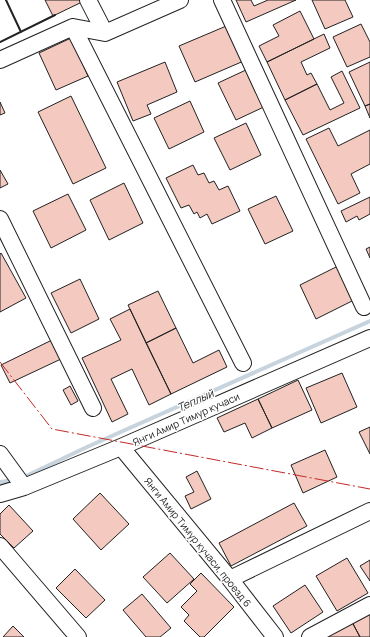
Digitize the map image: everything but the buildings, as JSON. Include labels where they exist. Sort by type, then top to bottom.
[{"type":"street","points":[[88,0],[105,33]]},
{"type":"street","points":[[0,60],[73,27],[105,33],[180,0]]},
{"type":"street","points":[[222,0],[364,307]]},
{"type":"street","points":[[73,27],[242,363]]},
{"type":"street","points":[[0,219],[93,408]]},
{"type":"street","name":"Янги Амир Тимур кучаси","points":[[0,494],[24,487],[121,447],[370,338]]},
{"type":"street","name":"Янги Амир Тимур кучаси, проезд 6","points":[[121,447],[230,579],[275,637]]},
{"type":"street","points":[[0,454],[24,487]]},
{"type":"street","points":[[230,579],[370,511]]},
{"type":"street","points":[[0,546],[78,637]]},
{"type":"street","points":[[310,637],[370,605]]},
{"type":"waterway","name":"Теплый","points":[[22,478],[87,447],[370,321]]},
{"type":"waterway","name":"Теплый","points":[[0,482],[13,480]]},
{"type":"wall","points":[[6,0],[21,32]]},
{"type":"wall","points":[[0,42],[55,15]]},
{"type":"power","points":[[0,362],[52,429],[370,489]]}]
